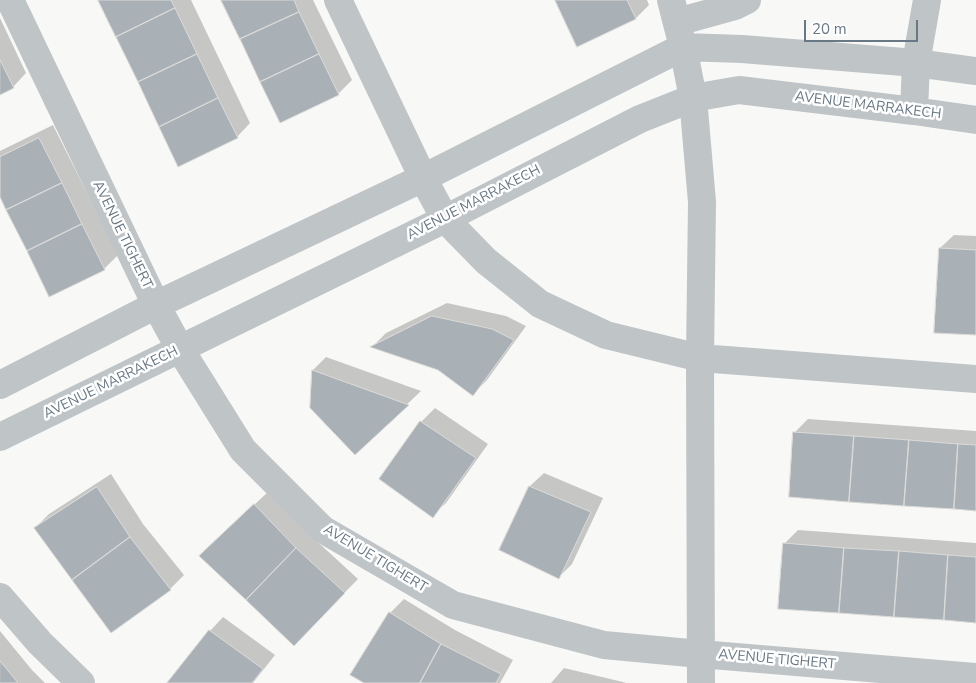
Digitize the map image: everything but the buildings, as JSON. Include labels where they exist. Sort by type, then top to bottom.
[{"type":"street","name":"AVENUE TIGHERT","points":[[10,0],[156,305],[180,349],[243,450],[322,529],[452,605],[604,645],[976,677]]},
{"type":"street","points":[[338,0],[423,178],[445,219],[486,261],[540,304],[606,334],[700,358],[976,379]]},
{"type":"street","points":[[0,385],[156,305],[423,178],[677,23],[735,6],[747,0]]},
{"type":"street","points":[[914,111],[916,63],[927,0]]},
{"type":"street","points":[[677,23],[742,49],[916,63],[976,71]]},
{"type":"street","points":[[677,23],[693,98],[702,202],[700,358],[701,683]]},
{"type":"street","name":"AVENUE MARRAKECH","points":[[0,437],[445,219],[640,119],[693,98],[739,90],[976,120]]},
{"type":"street","points":[[0,597],[40,643],[81,683]]}]
